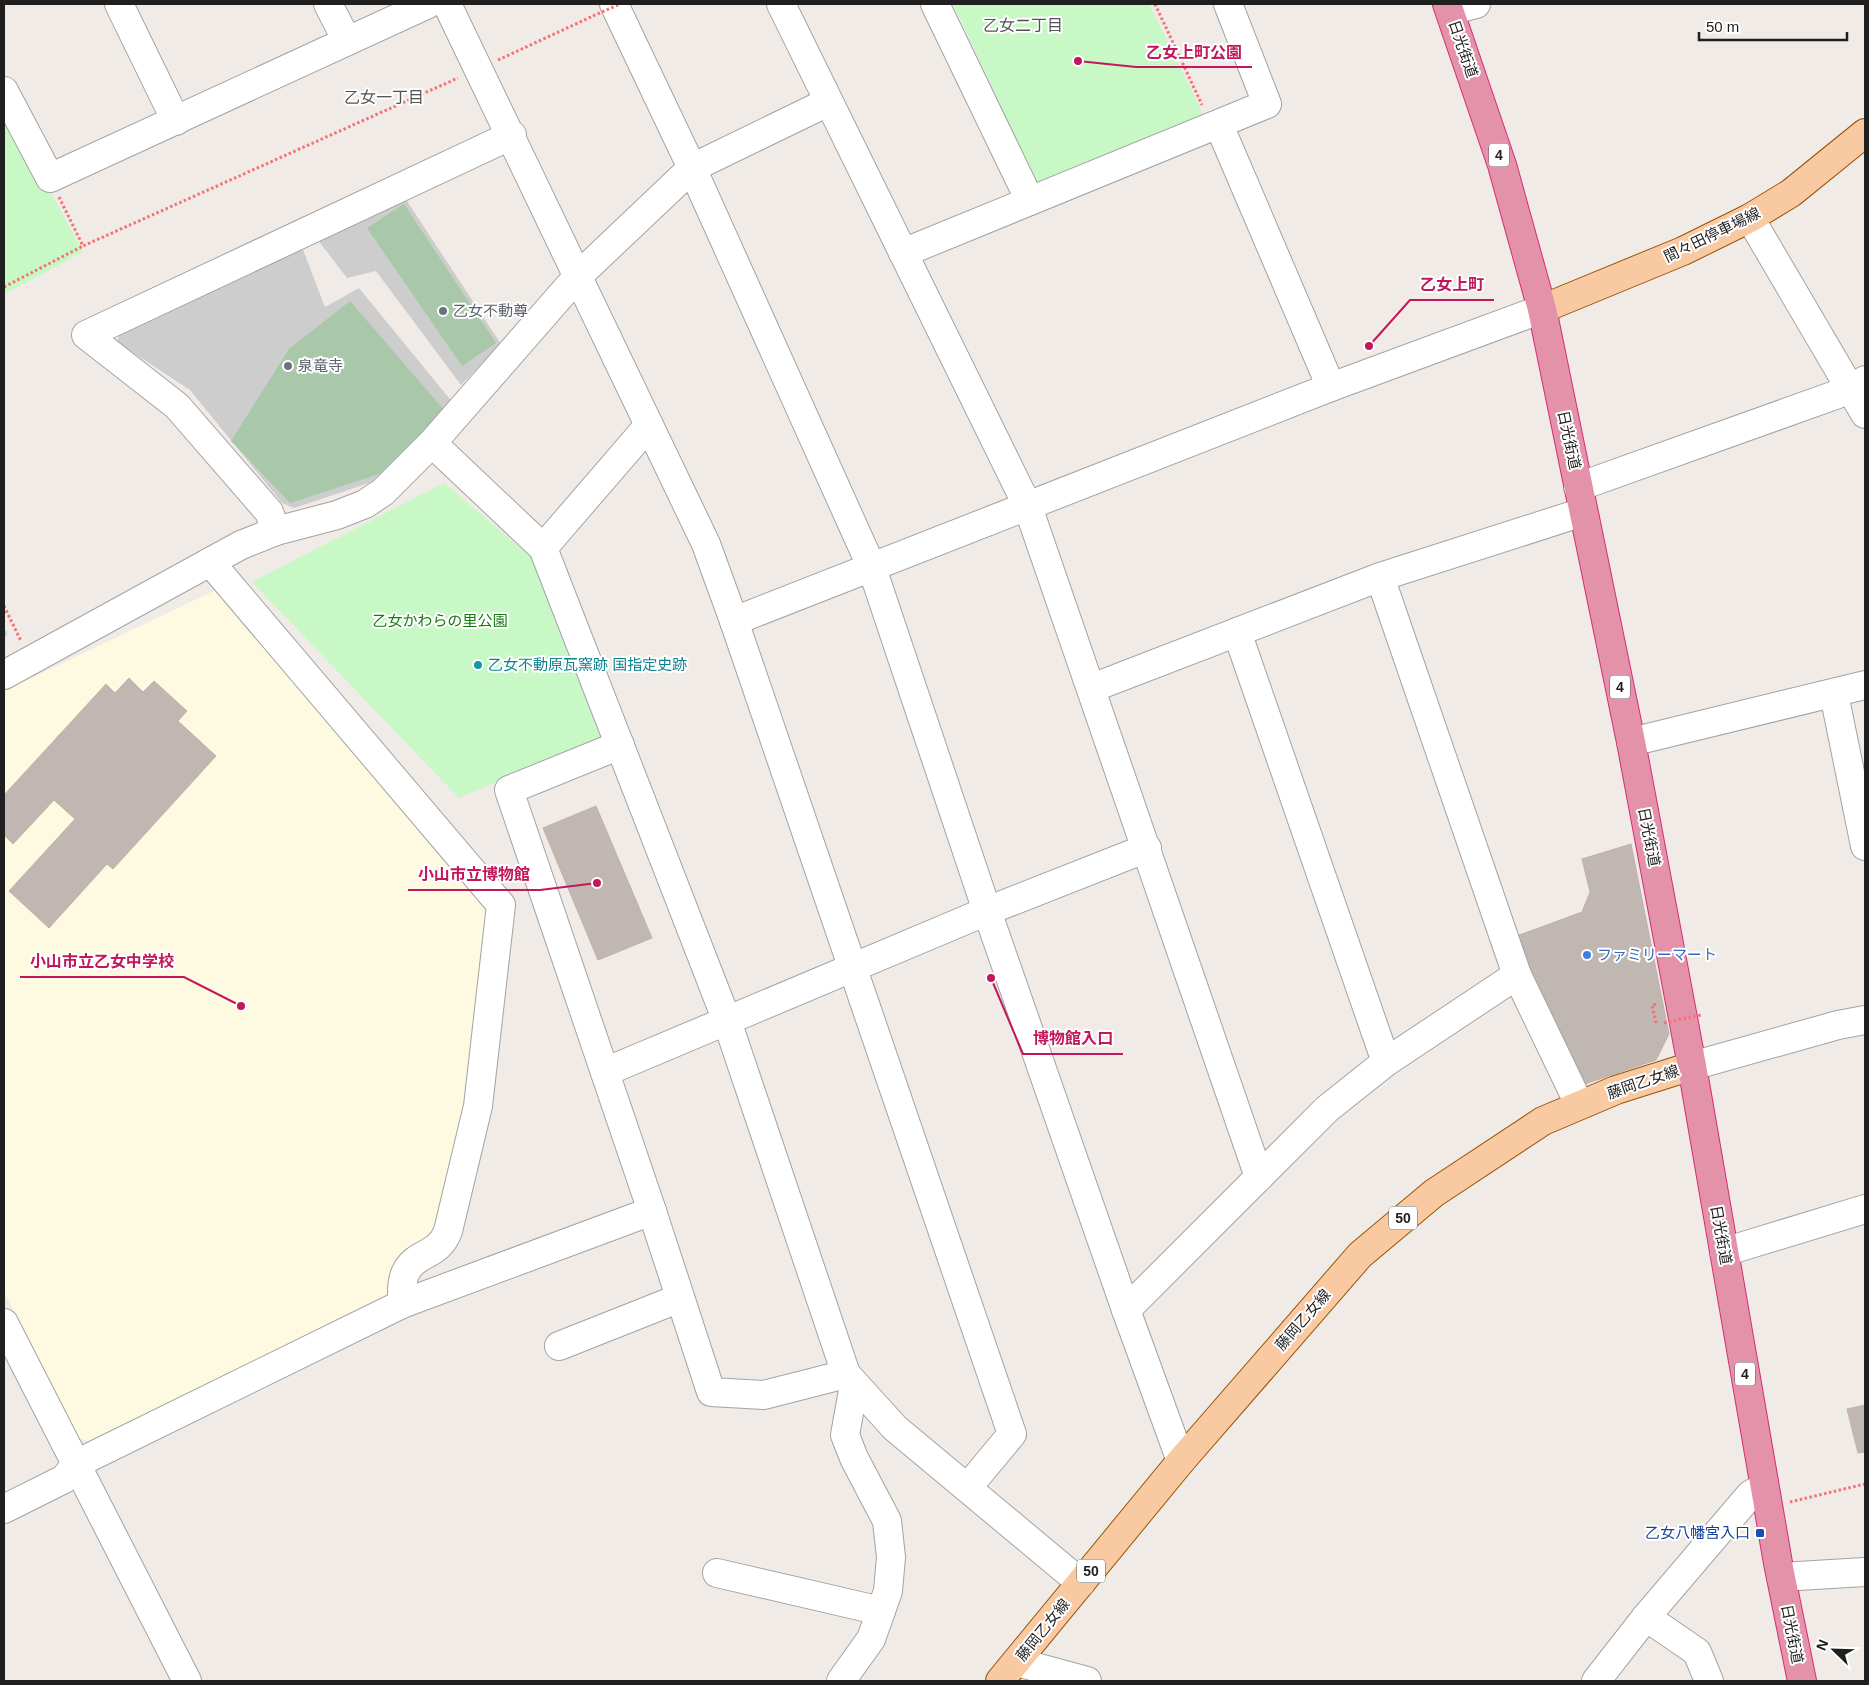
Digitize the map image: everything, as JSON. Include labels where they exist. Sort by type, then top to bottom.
[{"type":"highway","name":"日光街道","points":[[1448,7],[1502,165],[1542,309],[1631,742],[1692,1066],[1766,1496],[1802,1681]]},
{"type":"main road","name":"間々田停車場線","points":[[1542,309],[1683,251],[1750,218],[1791,193],[1865,133]]},
{"type":"main road","name":"藤岡乙女線","points":[[1009,1672],[1181,1461],[1330,1289],[1367,1250],[1434,1193],[1543,1121],[1579,1104],[1692,1066]]},
{"type":"street","points":[[119,4],[176,121]]},
{"type":"street","points":[[328,4],[347,42]]},
{"type":"street","points":[[4,92],[50,178],[428,4]]},
{"type":"street","points":[[447,4],[512,135],[577,277],[706,544],[734,621],[851,968],[1012,1434],[968,1487]]},
{"type":"street","points":[[781,4],[1028,507],[1092,688],[1259,1177]]},
{"type":"street","points":[[935,4],[1030,202]]},
{"type":"street","points":[[903,253],[1268,104],[1228,4]]},
{"type":"street","points":[[1448,7],[1476,4]]},
{"type":"street","points":[[603,10],[692,168],[872,568],[987,911],[1126,1310],[1181,1461]]},
{"type":"street","points":[[4,674],[31,662],[210,562],[276,531],[336,515],[365,504],[398,478],[432,443],[577,277],[692,168],[828,102]]},
{"type":"street","points":[[1216,126],[1331,387]]},
{"type":"street","points":[[276,531],[269,512],[176,406],[86,335],[512,135]]},
{"type":"street","points":[[1750,218],[1859,385],[1865,414]]},
{"type":"street","points":[[734,621],[1331,387],[1542,309]]},
{"type":"street","points":[[1092,688],[1581,499],[1859,385]]},
{"type":"street","points":[[543,548],[649,425]]},
{"type":"street","points":[[432,443],[543,548],[727,1021],[850,1379],[894,1428],[1081,1582]]},
{"type":"street","points":[[210,562],[501,905],[478,1106],[448,1231],[444,1242],[414,1262],[407,1270],[402,1304]]},
{"type":"street","points":[[1380,577],[1517,975],[1579,1104]]},
{"type":"street","points":[[1238,632],[1386,1062]]},
{"type":"street","points":[[1631,742],[1865,685]]},
{"type":"street","points":[[1834,694],[1865,846]]},
{"type":"street","points":[[620,745],[509,790],[652,1211],[711,1392],[764,1395],[850,1379]]},
{"type":"street","points":[[604,1072],[987,911],[1147,848]]},
{"type":"street","points":[[1126,1310],[1327,1109],[1386,1062],[1517,975]]},
{"type":"street","points":[[1692,1066],[1838,1025],[1865,1020]]},
{"type":"street","points":[[1724,1252],[1865,1210]]},
{"type":"street","points":[[4,1509],[64,1479],[76,1464],[402,1304],[652,1211]]},
{"type":"street","points":[[559,1346],[680,1298]]},
{"type":"street","points":[[4,1323],[186,1681]]},
{"type":"street","points":[[841,1681],[871,1639],[888,1591],[891,1557],[887,1521],[854,1458],[845,1435],[850,1379]]},
{"type":"street","points":[[1596,1681],[1646,1617],[1750,1495],[1766,1496]]},
{"type":"street","points":[[1781,1577],[1865,1572]]},
{"type":"street","points":[[717,1573],[881,1611]]},
{"type":"street","points":[[1646,1617],[1697,1652],[1709,1681]]},
{"type":"street","points":[[1009,1672],[1087,1681]]},
{"type":"path","points":[[4,287],[83,246],[479,69],[603,10],[620,4]]},
{"type":"path","points":[[1155,4],[1216,126]]},
{"type":"path","points":[[50,178],[83,246]]},
{"type":"path","points":[[4,606],[31,662]]},
{"type":"path","points":[[1664,1023],[1701,1015]]},
{"type":"path","points":[[1766,1496],[1865,1484]]},
{"type":"shaded area","name":"乙女不動尊","points":[[405,198],[501,344],[461,385],[376,271],[347,278],[318,240]]},
{"type":"shaded area","name":"泉竜寺","points":[[300,242],[325,307],[359,288],[453,403],[406,456],[369,483],[294,508],[282,503],[190,390],[117,342],[124,321]]},
{"type":"shaded area","points":[[220,588],[492,908],[466,1105],[439,1234],[395,1260],[388,1295],[98,1443],[79,1439],[4,1292],[4,691]]},
{"type":"green space","points":[[953,4],[1149,4],[1205,118],[1037,183]]},
{"type":"green space","points":[[4,105],[83,252],[4,294]]},
{"type":"green space","points":[[404,204],[496,343],[462,366],[367,228]]},
{"type":"green space","points":[[350,301],[444,410],[379,474],[290,503],[231,441],[289,349]]},
{"type":"green space","name":"乙女かわらの里公園","points":[[444,483],[531,557],[601,737],[459,798],[252,582]]},
{"type":"building","points":[[129,678],[143,692],[154,681],[187,711],[178,721],[216,756],[113,869],[107,864],[49,928],[9,891],[75,819],[54,800],[13,844],[4,835],[4,795],[106,684],[115,693]]},
{"type":"building","points":[[596,806],[652,938],[598,960],[543,828]]},
{"type":"building","name":"ファミリーマート","points":[[1631,844],[1669,1034],[1656,1060],[1585,1084],[1573,1074],[1514,937],[1582,912],[1590,892],[1582,859]]},
{"type":"building","points":[[1865,1405],[1865,1452],[1858,1453],[1847,1409]]},
{"type":"place","name":"乙女上町公園","points":[[1078,61]]},
{"type":"place","name":"乙女不動尊","points":[[443,311]]},
{"type":"place","name":"乙女上町","points":[[1369,346]]},
{"type":"place","name":"泉竜寺","points":[[288,366]]},
{"type":"place","name":"乙女不動原瓦窯跡 国指定史跡","points":[[478,665]]},
{"type":"place","name":"小山市立博物館","points":[[597,883]]},
{"type":"place","name":"ファミリーマート","points":[[1587,955]]},
{"type":"place","name":"博物館入口","points":[[991,978]]},
{"type":"place","name":"小山市立乙女中学校","points":[[241,1006]]},
{"type":"place","name":"乙女八幡宮入口","points":[[1760,1533]]},
{"type":"district","name":"乙女二丁目","points":[[1023,25]]},
{"type":"district","name":"乙女一丁目","points":[[384,97]]}]
